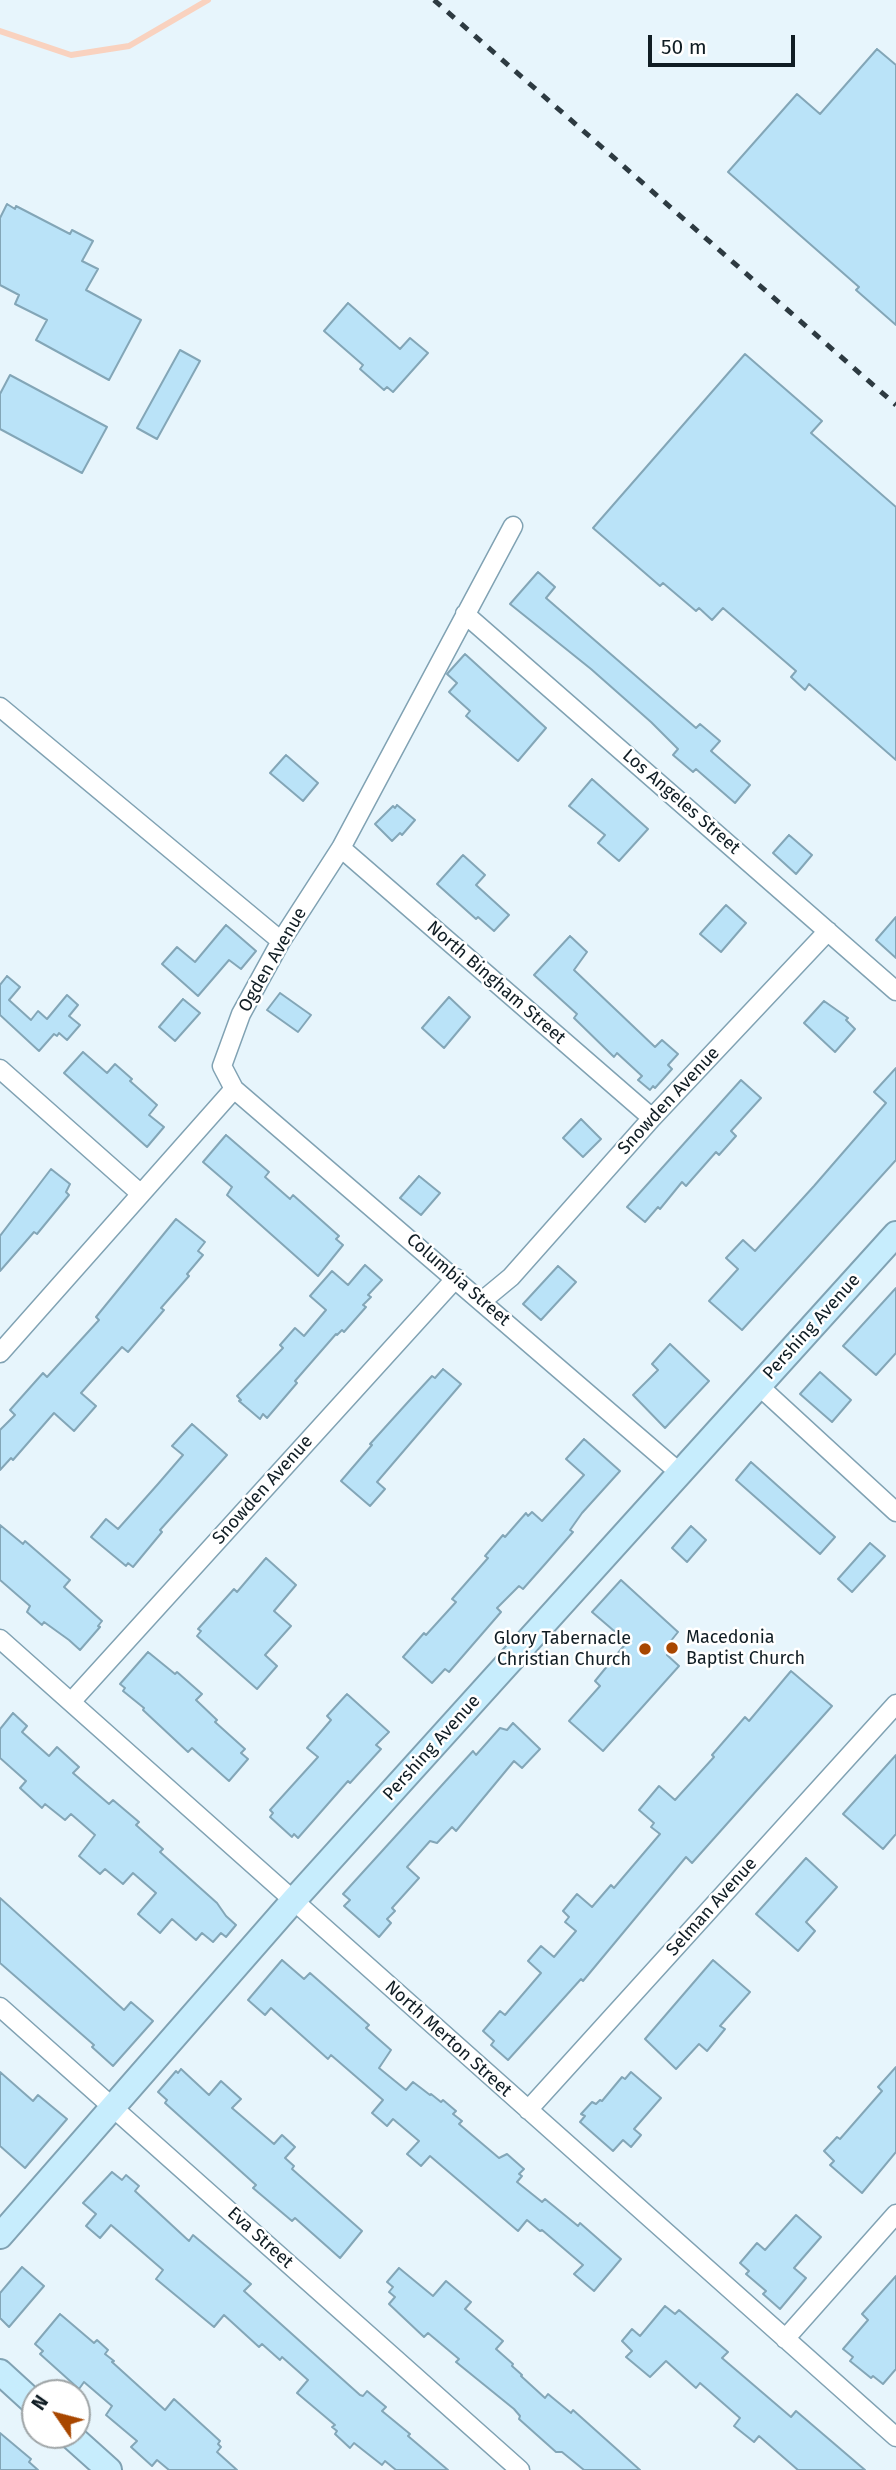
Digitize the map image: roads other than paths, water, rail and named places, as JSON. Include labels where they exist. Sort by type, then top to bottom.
[{"type":"street","name":"Ogden Avenue","points":[[234,1089],[222,1066],[241,1014],[281,941],[341,848],[513,526]]},
{"type":"street","name":"Los Angeles Street","points":[[465,614],[896,991]]},
{"type":"street","points":[[0,707],[281,941]]},
{"type":"street","name":"North Bingham Street","points":[[341,848],[652,1118]]},
{"type":"street","name":"Snowden Avenue","points":[[482,1301],[511,1277],[652,1118],[828,931]]},
{"type":"street","points":[[0,1069],[141,1194]]},
{"type":"street","points":[[0,1353],[234,1089]]},
{"type":"street","name":"Columbia Street","points":[[234,1089],[680,1473]]},
{"type":"street","name":"Pershing Avenue","points":[[0,2236],[293,1901],[896,1234]]},
{"type":"street","name":"Snowden Avenue","points":[[71,1702],[456,1278]]},
{"type":"street","points":[[759,1386],[896,1512]]},
{"type":"street","name":"North Merton Street","points":[[0,1639],[896,2437]]},
{"type":"street","name":"Selman Avenue","points":[[528,2110],[896,1704]]},
{"type":"street","name":"Eva Street","points":[[0,2007],[520,2470]]},
{"type":"street","points":[[785,2339],[896,2214]]},
{"type":"street","points":[[0,2372],[21,2391]]},
{"type":"street","points":[[86,2449],[109,2470]]},
{"type":"waterway","points":[[0,31],[71,55],[129,46],[208,0]]},
{"type":"railway","points":[[434,0],[896,405]]},
{"type":"place","name":"Macedonia Baptist Church","points":[[672,1648]]},
{"type":"place","name":"Glory Tabernacle Christian Church","points":[[645,1649]]}]
